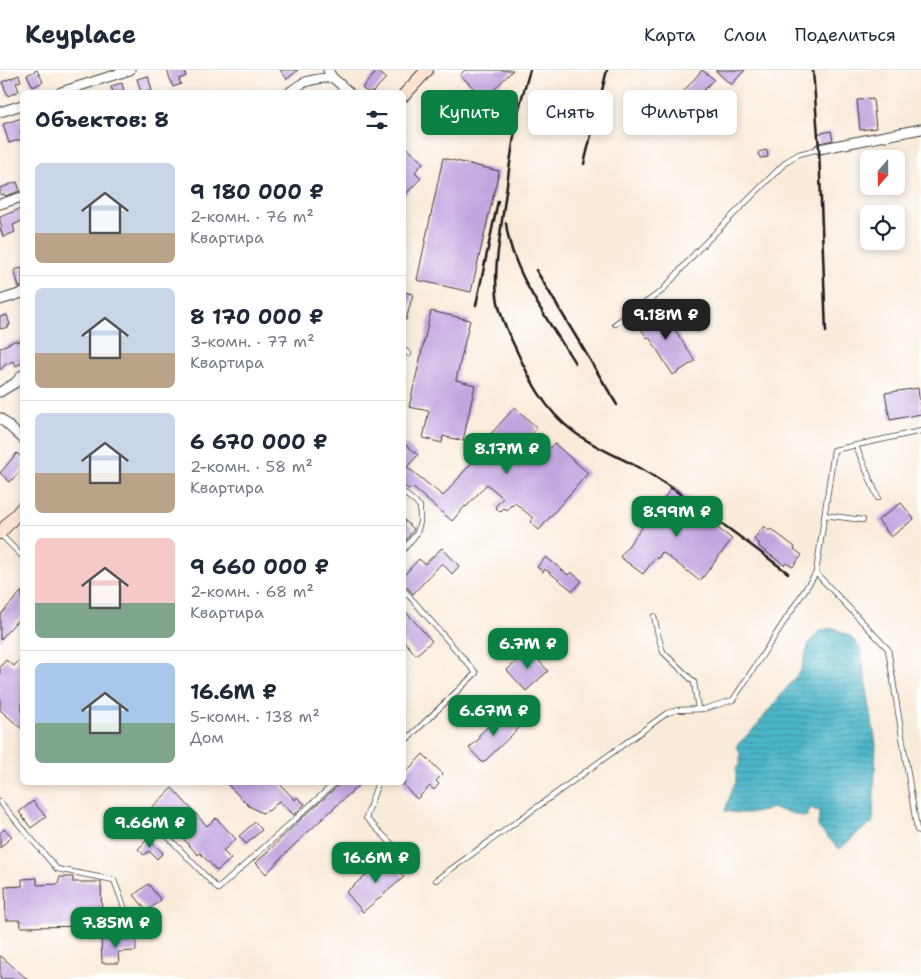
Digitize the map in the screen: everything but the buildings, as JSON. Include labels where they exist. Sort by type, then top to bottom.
[{"type":"street","points":[[67,90],[130,70]]},
{"type":"street","points":[[406,93],[427,70]]},
{"type":"street","points":[[292,90],[301,83],[330,73],[347,90]]},
{"type":"street","points":[[0,112],[20,106]]},
{"type":"street","points":[[819,149],[921,129]]},
{"type":"street","points":[[0,204],[20,198]]},
{"type":"street","points":[[0,300],[20,294]]},
{"type":"street","points":[[0,392],[15,383],[20,377]]},
{"type":"street","points":[[0,418],[20,436]]},
{"type":"street","points":[[0,533],[20,510]]},
{"type":"lane","points":[[614,324],[662,291],[697,251],[787,161],[799,154],[819,149]]},
{"type":"lane","points":[[436,880],[667,713],[677,710],[704,709],[733,700],[816,573],[834,450],[921,431]]},
{"type":"lane","points":[[856,446],[878,498]]},
{"type":"lane","points":[[406,495],[420,506],[420,522],[418,534],[406,547]]},
{"type":"lane","points":[[824,516],[863,520]]},
{"type":"lane","points":[[0,533],[20,554]]},
{"type":"lane","points":[[816,573],[888,649],[917,830],[921,830]]},
{"type":"lane","points":[[406,592],[476,673],[406,740]]},
{"type":"lane","points":[[654,616],[663,652],[694,682],[698,709]]},
{"type":"lane","points":[[168,837],[218,889],[333,785]]},
{"type":"lane","points":[[377,785],[366,818],[410,862]]},
{"type":"lane","points":[[0,802],[57,869],[114,880],[126,912]]},
{"type":"water","points":[[834,628],[850,636],[860,648],[876,744],[873,822],[840,849],[818,827],[819,812],[811,808],[806,817],[771,808],[749,813],[725,811],[736,783],[736,768],[740,764],[740,753],[736,746],[758,724],[801,670],[809,643],[820,630]]},
{"type":"railway","points":[[518,113],[530,70]]},
{"type":"railway","points":[[584,164],[607,70]]},
{"type":"railway","points":[[813,70],[819,149],[826,332]]},
{"type":"railway","points":[[514,135],[498,248],[496,286],[499,309],[506,327],[538,393],[554,414],[574,432],[673,489],[788,573]]},
{"type":"railway","points":[[476,305],[498,201]]},
{"type":"railway","points":[[506,223],[509,241],[523,278],[575,363]]},
{"type":"railway","points":[[536,270],[617,405]]}]
